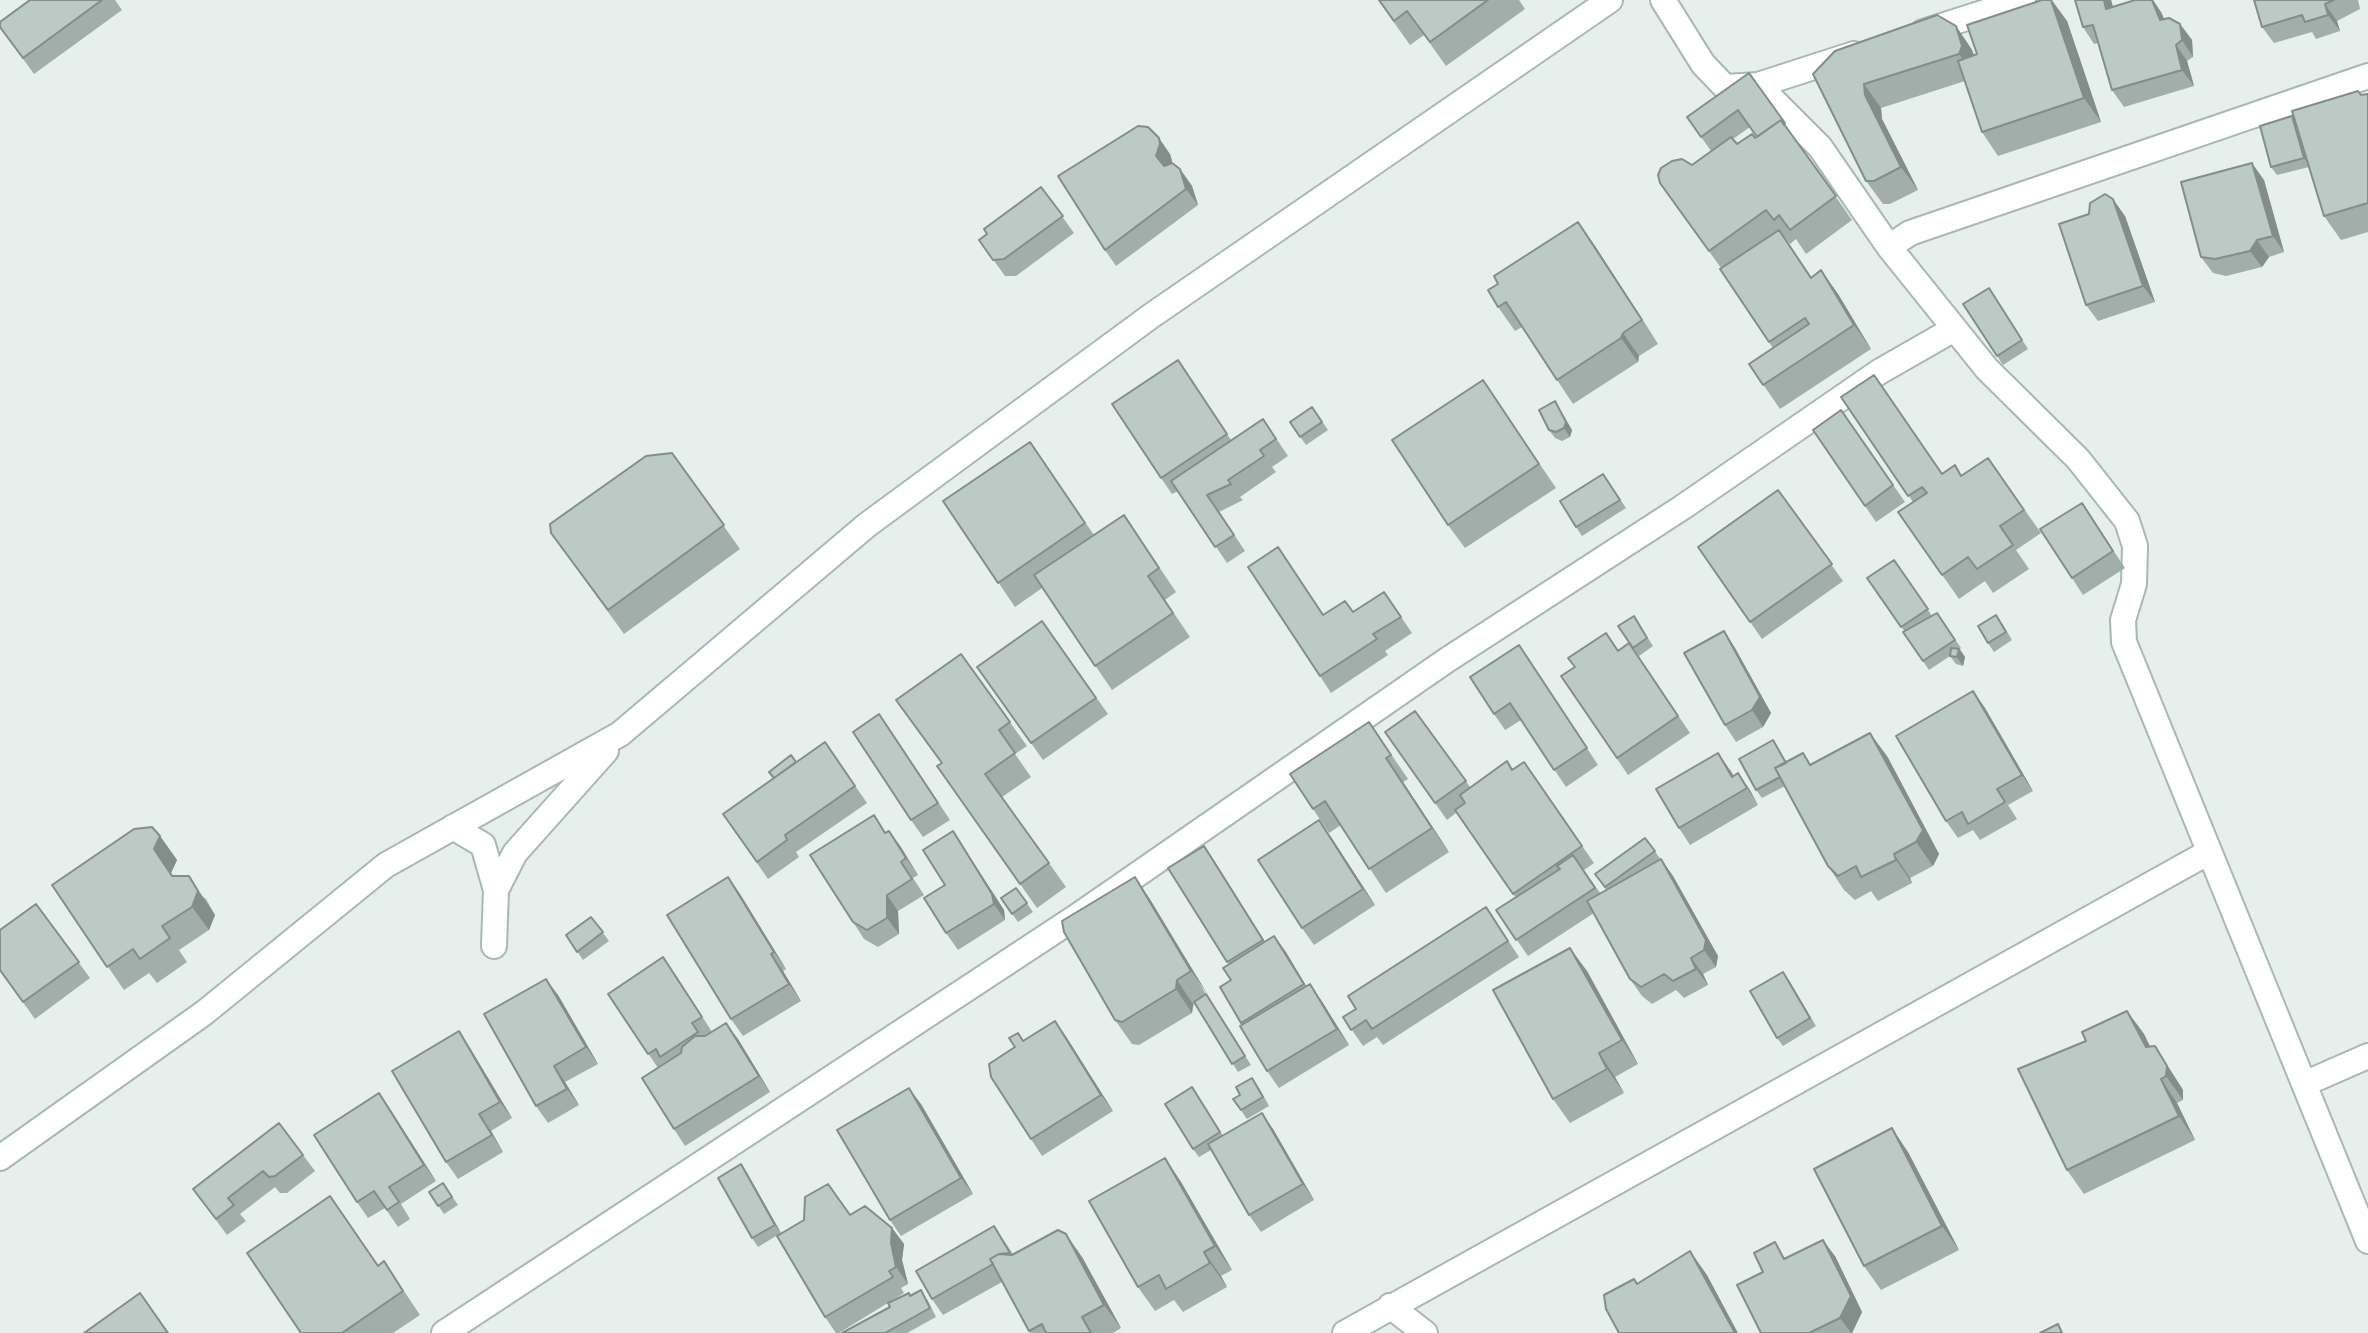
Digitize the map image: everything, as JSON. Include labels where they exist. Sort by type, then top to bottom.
[{"type":"street","points":[[496,890],[515,853],[620,734],[880,516],[1189,290],[1610,0]]},
{"type":"street","points":[[1663,0],[1703,64],[1725,87],[1758,85],[1876,47]]},
{"type":"street","points":[[1906,38],[2023,0]]},
{"type":"street","points":[[1889,247],[1910,233],[2368,76]]},
{"type":"street","points":[[1758,85],[1820,147],[1889,247],[1987,369],[2078,459],[2127,521],[2135,546],[2134,584],[2123,620],[2124,642],[2368,1241]]},
{"type":"street","points":[[444,1333],[1076,917],[1447,660],[1683,507],[1879,372],[1954,329]]},
{"type":"street","points":[[0,1158],[204,1013],[386,865],[620,734]]},
{"type":"street","points":[[453,827],[483,845],[496,890],[494,946]]},
{"type":"street","points":[[1345,1333],[2209,852]]},
{"type":"street","points":[[2304,1084],[2368,1056]]},
{"type":"street","points":[[1390,1306],[1425,1333]]},
{"type":"building","points":[[30,0],[102,0],[23,58],[0,27],[0,22]]},
{"type":"building","points":[[1379,0],[1488,0],[1430,42],[1407,11],[1394,21]]},
{"type":"building","points":[[2042,0],[2051,0],[2084,98],[1982,132],[1958,61],[1977,54],[1967,25]]},
{"type":"building","points":[[2075,0],[2104,0],[2106,9],[2135,0],[2152,0],[2160,20],[2169,18],[2180,24],[2182,40],[2176,45],[2182,70],[2112,90],[2093,25],[2083,27]]},
{"type":"building","points":[[2254,0],[2334,0],[2325,4],[2328,15],[2305,22],[2302,15],[2262,27]]},
{"type":"building","points":[[1937,15],[1956,26],[1962,46],[1959,54],[1864,84],[1865,95],[1901,167],[1874,181],[1866,181],[1813,74],[1835,51]]},
{"type":"building","points":[[1749,73],[1785,123],[1784,125],[1781,120],[1757,137],[1738,110],[1701,137],[1687,117]]},
{"type":"building","points":[[2358,91],[2361,95],[2368,94],[2368,203],[2324,216],[2292,111]]},
{"type":"building","points":[[2292,116],[2304,158],[2271,167],[2260,126]]},
{"type":"building","points":[[1781,120],[1836,196],[1790,230],[1779,215],[1774,220],[1766,210],[1709,251],[1660,183],[1658,175],[1661,168],[1682,159],[1692,165],[1731,137],[1737,144],[1752,134],[1755,138]]},
{"type":"building","points":[[1138,126],[1148,127],[1159,138],[1156,156],[1164,166],[1172,163],[1180,169],[1186,189],[1105,250],[1058,176]]},
{"type":"building","points":[[2252,163],[2273,236],[2257,240],[2250,251],[2215,259],[2201,257],[2181,182]]},
{"type":"building","points":[[1041,187],[1063,216],[1004,259],[993,260],[979,240],[987,234],[984,229]]},
{"type":"building","points":[[2105,194],[2113,199],[2143,286],[2086,305],[2059,224],[2089,214],[2090,203]]},
{"type":"building","points":[[1578,222],[1642,320],[1623,333],[1621,338],[1557,380],[1506,302],[1498,307],[1488,290],[1498,284],[1494,276]]},
{"type":"building","points":[[1779,230],[1811,278],[1821,270],[1854,325],[1763,385],[1749,364],[1809,324],[1805,318],[1769,342],[1720,269]]},
{"type":"building","points":[[1989,288],[2022,340],[1997,356],[1963,304]]},
{"type":"building","points":[[1178,360],[1227,434],[1161,478],[1112,404]]},
{"type":"building","points":[[1874,375],[1942,474],[1955,465],[1961,476],[1988,458],[2024,510],[2000,526],[2013,545],[1977,569],[1968,557],[1942,575],[1898,512],[1927,493],[1922,487],[1908,496],[1841,397]]},
{"type":"building","points":[[1483,380],[1539,464],[1448,525],[1392,440]]},
{"type":"building","points":[[1555,401],[1566,422],[1564,428],[1556,432],[1549,430],[1539,410]]},
{"type":"building","points":[[1312,407],[1322,422],[1300,437],[1290,422]]},
{"type":"building","points":[[1841,410],[1893,485],[1865,506],[1813,430]]},
{"type":"building","points":[[1263,419],[1276,439],[1260,450],[1264,456],[1228,480],[1231,484],[1207,495],[1234,535],[1215,547],[1171,481]]},
{"type":"building","points":[[1030,442],[1085,523],[998,583],[943,501]]},
{"type":"building","points":[[672,453],[724,525],[608,610],[551,533],[550,524],[646,456]]},
{"type":"building","points":[[1603,474],[1620,500],[1576,527],[1560,501]]},
{"type":"building","points":[[1778,490],[1832,564],[1750,622],[1698,547]]},
{"type":"building","points":[[2082,503],[2113,551],[2072,578],[2040,529]]},
{"type":"building","points":[[1124,515],[1159,568],[1148,576],[1173,613],[1095,666],[1034,575]]},
{"type":"building","points":[[1278,547],[1323,615],[1345,601],[1353,612],[1384,592],[1401,617],[1373,634],[1377,639],[1320,676],[1248,567]]},
{"type":"building","points":[[1894,560],[1928,609],[1901,627],[1867,578]]},
{"type":"building","points":[[1937,613],[1955,640],[1923,661],[1903,632]]},
{"type":"building","points":[[1996,615],[2006,632],[1988,643],[1978,626]]},
{"type":"building","points":[[1634,616],[1647,638],[1633,648],[1618,626]]},
{"type":"building","points":[[1042,621],[1096,698],[1031,743],[977,667]]},
{"type":"building","points":[[1724,631],[1760,697],[1752,710],[1725,725],[1684,653]]},
{"type":"building","points":[[1606,633],[1618,651],[1629,643],[1678,716],[1617,758],[1561,676],[1575,667],[1568,658]]},
{"type":"building","points":[[1519,645],[1587,748],[1554,770],[1510,703],[1494,714],[1470,677]]},
{"type":"building","points":[[1951,648],[1959,649],[1957,657],[1950,656]]},
{"type":"building","points":[[961,654],[1010,722],[999,730],[1015,753],[985,774],[1049,863],[1020,884],[937,766],[942,763],[896,700]]},
{"type":"building","points":[[1973,691],[2022,775],[1997,789],[2005,802],[1968,824],[1962,812],[1946,821],[1896,736]]},
{"type":"building","points":[[1415,711],[1466,781],[1435,803],[1385,732]]},
{"type":"building","points":[[879,714],[938,803],[911,820],[853,732]]},
{"type":"building","points":[[1369,722],[1391,755],[1386,758],[1432,828],[1369,869],[1325,801],[1313,809],[1290,774]]},
{"type":"building","points":[[1870,733],[1923,830],[1916,842],[1894,854],[1896,860],[1861,877],[1856,866],[1838,876],[1828,866],[1775,768],[1803,753],[1810,765]]},
{"type":"building","points":[[1773,740],[1786,763],[1775,768],[1780,777],[1756,790],[1739,759]]},
{"type":"building","points":[[825,742],[855,786],[785,835],[787,840],[757,862],[723,814]]},
{"type":"building","points":[[1718,753],[1732,777],[1738,773],[1747,788],[1679,828],[1656,789]]},
{"type":"building","points":[[791,755],[796,762],[774,778],[769,772]]},
{"type":"building","points":[[1507,761],[1512,770],[1524,762],[1582,846],[1513,894],[1455,810],[1465,803],[1460,795]]},
{"type":"building","points":[[874,815],[885,833],[889,831],[906,858],[901,862],[912,879],[887,895],[887,918],[867,930],[853,922],[810,855]]},
{"type":"building","points":[[1319,820],[1363,889],[1302,928],[1258,860]]},
{"type":"building","points":[[152,827],[160,836],[154,849],[172,876],[189,876],[198,891],[192,907],[162,926],[170,938],[140,959],[133,949],[107,967],[52,885],[134,829]]},
{"type":"building","points":[[953,831],[992,894],[994,904],[946,933],[924,898],[945,885],[923,850]]},
{"type":"building","points":[[1645,838],[1655,851],[1605,887],[1595,874]]},
{"type":"building","points":[[1204,846],[1263,940],[1227,962],[1168,868]]},
{"type":"building","points":[[1573,855],[1595,888],[1516,940],[1496,910],[1560,869],[1557,866]]},
{"type":"building","points":[[1661,859],[1706,940],[1704,950],[1691,958],[1696,969],[1673,981],[1664,974],[1641,987],[1630,979],[1587,901]]},
{"type":"building","points":[[728,877],[774,952],[771,954],[789,984],[731,1019],[667,915]]},
{"type":"building","points":[[1135,877],[1191,971],[1177,980],[1176,989],[1122,1022],[1115,1020],[1064,932],[1062,921]]},
{"type":"building","points":[[1016,888],[1027,903],[1012,914],[1001,898]]},
{"type":"building","points":[[36,904],[79,962],[23,1002],[0,970],[0,930]]},
{"type":"building","points":[[1486,907],[1508,941],[1372,1029],[1366,1020],[1351,1030],[1343,1017],[1356,1009],[1348,996]]},
{"type":"building","points":[[591,917],[603,932],[577,952],[566,935]]},
{"type":"building","points":[[1274,936],[1304,984],[1241,1023],[1220,987],[1231,980],[1223,968]]},
{"type":"building","points":[[1570,948],[1622,1040],[1599,1053],[1607,1069],[1553,1099],[1493,990]]},
{"type":"building","points":[[663,957],[702,1017],[692,1023],[698,1032],[660,1057],[656,1049],[648,1054],[608,994]]},
{"type":"building","points":[[1783,972],[1810,1018],[1777,1038],[1750,991]]},
{"type":"building","points":[[546,979],[586,1047],[554,1066],[567,1089],[536,1106],[484,1014]]},
{"type":"building","points":[[1310,984],[1337,1029],[1267,1071],[1240,1026]]},
{"type":"building","points":[[1206,994],[1245,1056],[1232,1064],[1194,1002]]},
{"type":"building","points":[[2127,1011],[2146,1047],[2155,1046],[2167,1066],[2166,1076],[2161,1079],[2179,1116],[2067,1170],[2018,1069],[2086,1041],[2082,1032]]},
{"type":"building","points":[[1055,1021],[1101,1095],[1031,1139],[991,1077],[989,1064],[1015,1047],[1009,1038],[1018,1033],[1023,1041]]},
{"type":"building","points":[[726,1023],[759,1076],[674,1129],[642,1078],[681,1053],[682,1047],[695,1036],[705,1036]]},
{"type":"building","points":[[459,1031],[500,1102],[479,1114],[492,1135],[446,1162],[392,1071]]},
{"type":"building","points":[[1252,1078],[1263,1097],[1241,1110],[1233,1099],[1240,1095],[1236,1087]]},
{"type":"building","points":[[1192,1087],[1220,1132],[1193,1149],[1165,1104]]},
{"type":"building","points":[[909,1088],[961,1178],[890,1220],[837,1130]]},
{"type":"building","points":[[379,1093],[424,1165],[389,1187],[399,1202],[387,1210],[374,1191],[357,1202],[314,1135]]},
{"type":"building","points":[[1262,1113],[1303,1184],[1249,1215],[1208,1144]]},
{"type":"building","points":[[279,1123],[303,1155],[275,1176],[269,1177],[263,1171],[228,1198],[234,1205],[216,1219],[193,1189]]},
{"type":"building","points":[[1892,1128],[1942,1226],[1864,1266],[1814,1169]]},
{"type":"building","points":[[1165,1158],[1215,1246],[1204,1252],[1210,1263],[1166,1289],[1159,1275],[1138,1287],[1089,1201]]},
{"type":"building","points":[[741,1164],[775,1225],[752,1238],[718,1178]]},
{"type":"building","points":[[443,1183],[452,1197],[438,1206],[429,1192]]},
{"type":"building","points":[[828,1184],[850,1215],[865,1206],[892,1228],[891,1243],[896,1267],[889,1271],[893,1277],[825,1317],[777,1236],[804,1220],[805,1197]]},
{"type":"building","points":[[330,1196],[378,1266],[384,1261],[403,1291],[342,1333],[301,1333],[247,1253]]},
{"type":"building","points":[[994,1226],[1010,1253],[990,1259],[993,1264],[932,1299],[916,1271]]},
{"type":"building","points":[[1058,1230],[1066,1234],[1104,1305],[1082,1317],[1091,1333],[1046,1333],[1042,1324],[1029,1331],[990,1259],[999,1254],[1012,1255]]},
{"type":"building","points":[[1823,1240],[1851,1296],[1840,1318],[1809,1333],[1761,1333],[1737,1285],[1763,1272],[1754,1253],[1775,1242],[1784,1259]]},
{"type":"building","points":[[1690,1251],[1735,1333],[1619,1333],[1606,1309],[1604,1295],[1634,1279],[1637,1284]]},
{"type":"building","points":[[921,1290],[930,1308],[885,1333],[842,1333],[890,1307],[888,1303]]},
{"type":"building","points":[[140,1293],[168,1333],[84,1333]]},
{"type":"building","points":[[2058,1324],[2062,1333],[2040,1333]]}]
